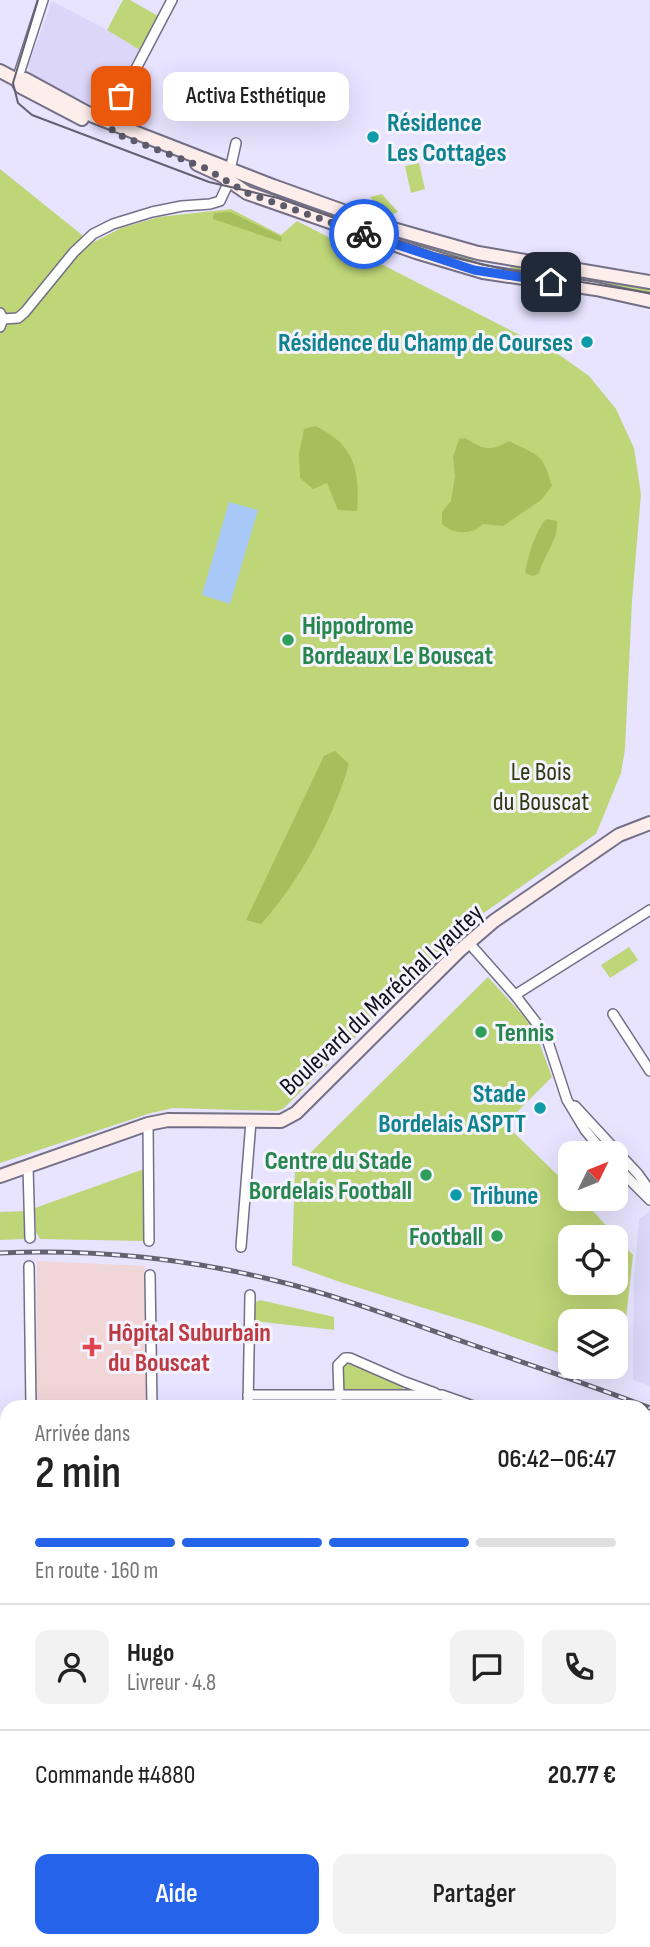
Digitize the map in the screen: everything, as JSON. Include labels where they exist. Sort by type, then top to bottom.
[{"type":"street","points":[[17,80],[43,0]]},
{"type":"street","points":[[111,127],[172,0]]},
{"type":"street","points":[[0,71],[17,80],[21,87],[79,118],[111,127],[229,175],[393,229],[493,256],[650,282]]},
{"type":"street","points":[[17,80],[25,79],[111,127]]},
{"type":"street","points":[[1,320],[18,318],[25,313],[74,252],[93,234],[130,218],[173,208],[218,202],[224,195],[236,143]]},
{"type":"street","points":[[229,175],[257,197],[416,252],[492,274],[596,289],[650,301]]},
{"type":"street","points":[[492,274],[493,256]]},
{"type":"street","name":"Boulevard du Maréchal Lyautey","points":[[0,1176],[148,1124],[168,1120],[281,1121],[296,1113],[494,921],[619,835],[650,824]]},
{"type":"street","points":[[515,995],[650,910]]},
{"type":"street","points":[[469,943],[515,995],[547,1039],[574,1112],[601,1141]]},
{"type":"street","points":[[613,1014],[650,1071]]},
{"type":"street","points":[[241,1247],[251,1121]]},
{"type":"street","points":[[148,1124],[149,1241]]},
{"type":"street","points":[[28,1167],[30,1238]]},
{"type":"street","points":[[628,1170],[645,1189],[650,1200]]},
{"type":"street","points":[[628,1176],[645,1189]]},
{"type":"street","points":[[29,1266],[31,1400]]},
{"type":"street","points":[[150,1275],[152,1400]]},
{"type":"street","points":[[248,1400],[250,1295]]},
{"type":"street","points":[[339,1396],[338,1365],[345,1358],[351,1358],[405,1382],[456,1400]]},
{"type":"street","points":[[248,1395],[442,1395]]},
{"type":"shaded area","points":[[52,1],[140,50],[108,107],[97,111],[31,76],[28,66]]},
{"type":"shaded area","points":[[650,1211],[650,1386],[633,1380],[634,1277],[639,1219]]},
{"type":"shaded area","name":"Hôpital Suburbain du Bouscat","points":[[37,1261],[145,1266],[147,1400],[36,1400]]},
{"type":"green space","points":[[123,0],[130,0],[158,16],[140,50],[107,30]]},
{"type":"green space","points":[[419,163],[425,189],[411,193],[405,166]]},
{"type":"green space","name":"Hippodrome Bordeaux Le Bouscat","points":[[0,169],[92,243],[121,228],[159,217],[231,209],[281,235],[297,221],[561,356],[589,376],[616,409],[634,448],[641,494],[632,601],[625,749],[621,773],[596,834],[475,919],[283,1109],[173,1108],[0,1163]]},
{"type":"green space","points":[[267,189],[474,257],[473,265],[265,196]]},
{"type":"green space","points":[[382,194],[398,212],[386,217],[370,197]]},
{"type":"green space","points":[[230,212],[282,237],[281,242],[213,219],[214,213]]},
{"type":"green space","points":[[511,265],[650,287],[650,295],[509,273]]},
{"type":"green space","points":[[315,426],[339,442],[352,460],[356,471],[357,511],[338,510],[327,483],[313,489],[300,478],[299,454],[304,429]]},
{"type":"green space","points":[[465,438],[487,448],[509,441],[533,453],[545,466],[552,486],[541,500],[503,526],[483,524],[468,532],[447,528],[442,524],[442,512],[451,501],[455,476],[453,457],[459,439]]},
{"type":"green space","points":[[546,519],[557,521],[556,534],[539,573],[533,576],[525,573],[526,566],[535,537]]},
{"type":"green space","points":[[335,751],[349,764],[334,807],[314,848],[276,907],[261,924],[246,920],[324,756]]},
{"type":"green space","points":[[629,947],[638,960],[610,978],[601,965]]},
{"type":"green space","name":"Centre du Stade Bordelais Football","points":[[488,977],[527,1020],[536,1034],[552,1077],[505,1124],[558,1175],[558,1211],[593,1211],[606,1225],[558,1225],[558,1295],[628,1295],[628,1250],[633,1255],[627,1309],[558,1309],[558,1353],[292,1265],[295,1168]]},
{"type":"green space","points":[[144,1169],[144,1241],[40,1239],[36,1232],[35,1208]]},
{"type":"green space","points":[[24,1211],[24,1239],[0,1240],[0,1212]]},
{"type":"green space","points":[[260,1300],[334,1317],[334,1330],[254,1321],[254,1303]]},
{"type":"green space","points":[[349,1363],[403,1385],[403,1389],[346,1391],[342,1375],[345,1365]]},
{"type":"water","points":[[229,502],[258,510],[230,604],[202,595]]},
{"type":"tram line","points":[[38,0],[13,83],[18,103],[32,115],[209,182],[278,198],[434,253],[507,270],[650,293]]},
{"type":"railway","points":[[0,1253],[103,1254],[172,1261],[239,1272],[372,1309],[628,1400]]},
{"type":"way so far","points":[[121,96],[108,122],[114,133],[205,168],[247,193],[364,234]]},
{"type":"place","name":"Activa Esthétique","points":[[121,96]]},
{"type":"place","name":"Résidence Les Cottages","points":[[373,137]]},
{"type":"place","name":"Résidence du Champ de Courses","points":[[587,342]]},
{"type":"place","name":"Hippodrome Bordeaux Le Bouscat","points":[[288,640]]},
{"type":"place","name":"Tennis","points":[[481,1032]]},
{"type":"place","name":"Stade Bordelais ASPTT","points":[[540,1108]]},
{"type":"place","name":"Centre du Stade Bordelais Football","points":[[426,1175]]},
{"type":"place","name":"Tribune","points":[[456,1195]]},
{"type":"place","name":"Football","points":[[497,1236]]},
{"type":"place","name":"Hôpital Suburbain du Bouscat","points":[[92,1347]]},
{"type":"route","points":[[364,234],[474,270],[551,282]]},
{"type":"park label","name":"Le Bois du Bouscat","points":[[541,786]]}]
